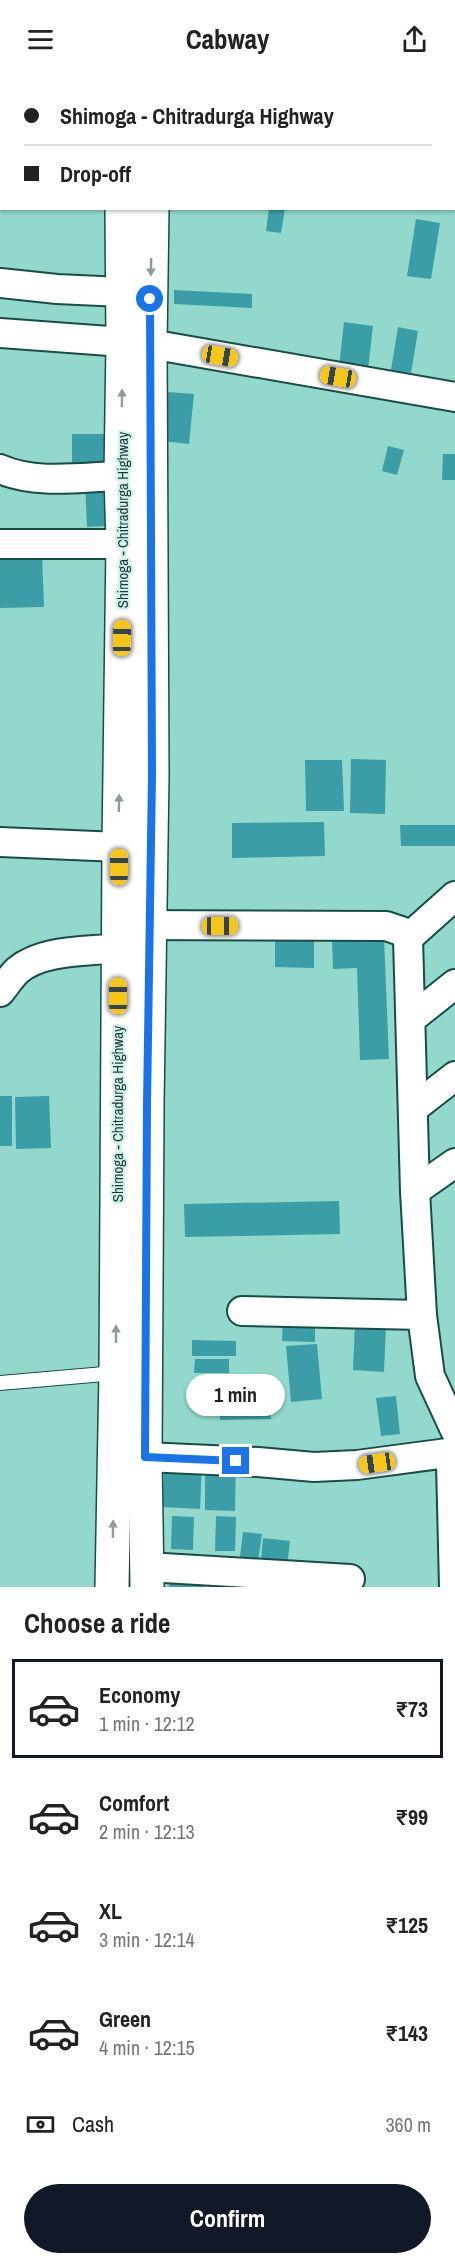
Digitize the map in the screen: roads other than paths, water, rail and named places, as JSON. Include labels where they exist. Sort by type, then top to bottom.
[{"type":"main road","name":"Shimoga - Chitradurga Highway","points":[[112,1587],[129,933],[152,775],[136,343],[122,292],[122,210]]},
{"type":"main road","name":"Shimoga - Chitradurga Highway","points":[[147,1577],[129,933],[119,847],[123,544],[121,476],[152,210]]},
{"type":"street","points":[[0,283],[122,292]]},
{"type":"street","points":[[0,333],[136,343],[455,397]]},
{"type":"street","points":[[0,469],[12,475],[28,478],[121,476]]},
{"type":"street","points":[[0,544],[123,544]]},
{"type":"street","points":[[0,842],[119,847]]},
{"type":"street","points":[[408,938],[455,896]]},
{"type":"street","points":[[0,992],[18,970],[32,961],[129,933],[386,926],[401,931],[408,938],[415,1191],[422,1315],[430,1376],[455,1430]]},
{"type":"street","points":[[411,1019],[455,984]]},
{"type":"street","points":[[414,1108],[455,1076]]},
{"type":"street","points":[[415,1191],[455,1163]]},
{"type":"street","points":[[242,1311],[422,1315]]},
{"type":"street","points":[[145,1457],[314,1467],[357,1465],[455,1453],[452,1464],[454,1587]]},
{"type":"street","points":[[147,1577],[350,1579]]},
{"type":"lane","points":[[0,1383],[116,1373]]}]
